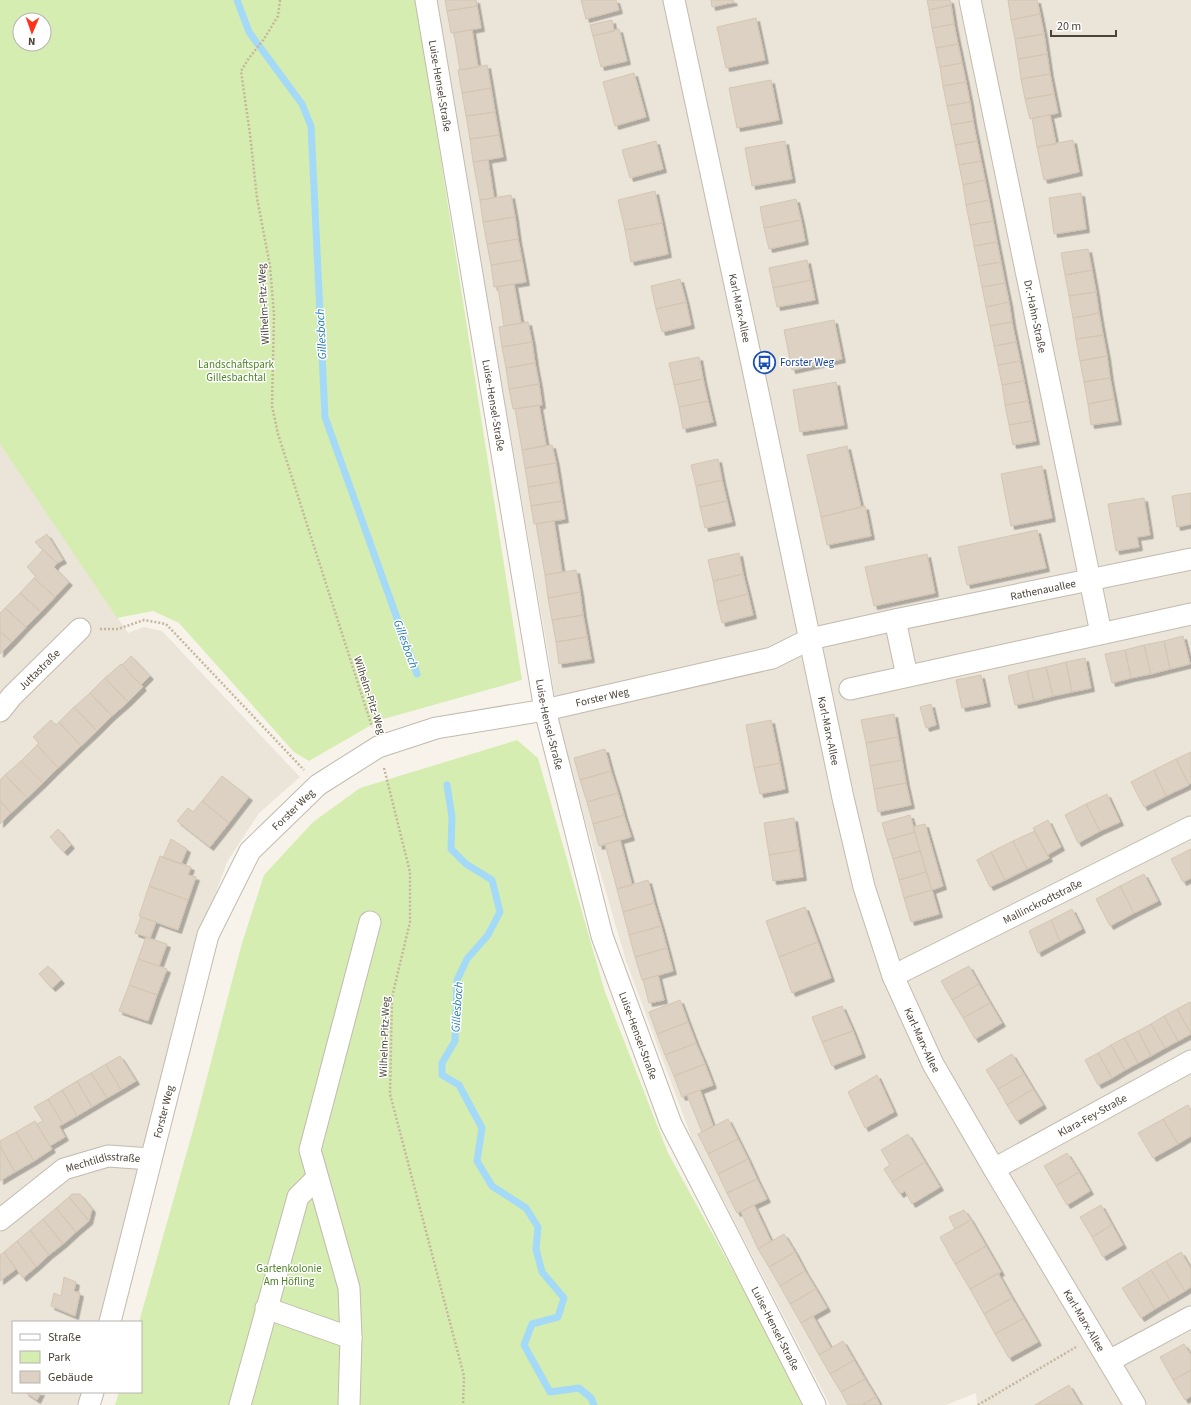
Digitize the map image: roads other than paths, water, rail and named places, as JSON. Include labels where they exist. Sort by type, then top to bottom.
[{"type":"street","name":"Luise-Hensel-Straße","points":[[426,0],[544,710],[602,936],[671,1124],[815,1405]]},
{"type":"street","name":"Karl-Marx-Allee","points":[[674,0],[843,798],[864,887],[893,976],[933,1064],[1135,1405]]},
{"type":"street","name":"Dr.-Hahn-Straße","points":[[970,0],[1101,633]]},
{"type":"street","name":"Rathenauallee","points":[[810,639],[894,620],[1191,559]]},
{"type":"street","points":[[850,689],[1191,614]]},
{"type":"street","points":[[894,620],[907,676]]},
{"type":"street","name":"Juttastraße","points":[[0,711],[12,696],[80,629]]},
{"type":"street","name":"Forster Weg","points":[[110,1321],[208,935],[250,851],[318,785],[378,747],[436,728],[544,710],[772,658],[810,639]]},
{"type":"street","name":"Mallinckrodtstraße","points":[[893,976],[1191,826]]},
{"type":"street","points":[[349,1405],[352,1338],[349,1288],[310,1150],[370,922]]},
{"type":"street","name":"Klara-Fey-Straße","points":[[994,1169],[1191,1061]]},
{"type":"street","name":"Mechtildisstraße","points":[[0,1220],[64,1169],[108,1156],[152,1159]]},
{"type":"street","points":[[240,1405],[298,1197],[317,1178]]},
{"type":"street","points":[[266,1308],[352,1338]]},
{"type":"street","points":[[1109,1361],[1191,1317]]},
{"type":"street","points":[[89,1405],[93,1393]]},
{"type":"waterway","name":"Gillesbach","points":[[237,0],[249,32],[302,104],[311,126],[325,417],[417,674]]},
{"type":"waterway","name":"Gillesbach","points":[[447,785],[452,817],[451,849],[466,864],[492,880],[500,912],[488,935],[467,959],[457,980],[455,1041],[442,1063],[442,1075],[459,1085],[482,1128],[477,1161],[492,1186],[526,1208],[538,1227],[536,1249],[542,1272],[564,1298],[558,1317],[532,1324],[524,1345],[550,1392],[579,1388],[591,1398],[594,1405]]},
{"type":"place","name":"Forster Weg","points":[[765,362]]},
{"type":"park label","name":"Landschaftspark Gillesbachtal","points":[[236,370]]},
{"type":"park label","name":"Gartenkolonie Am Höfling","points":[[289,1274]]}]
